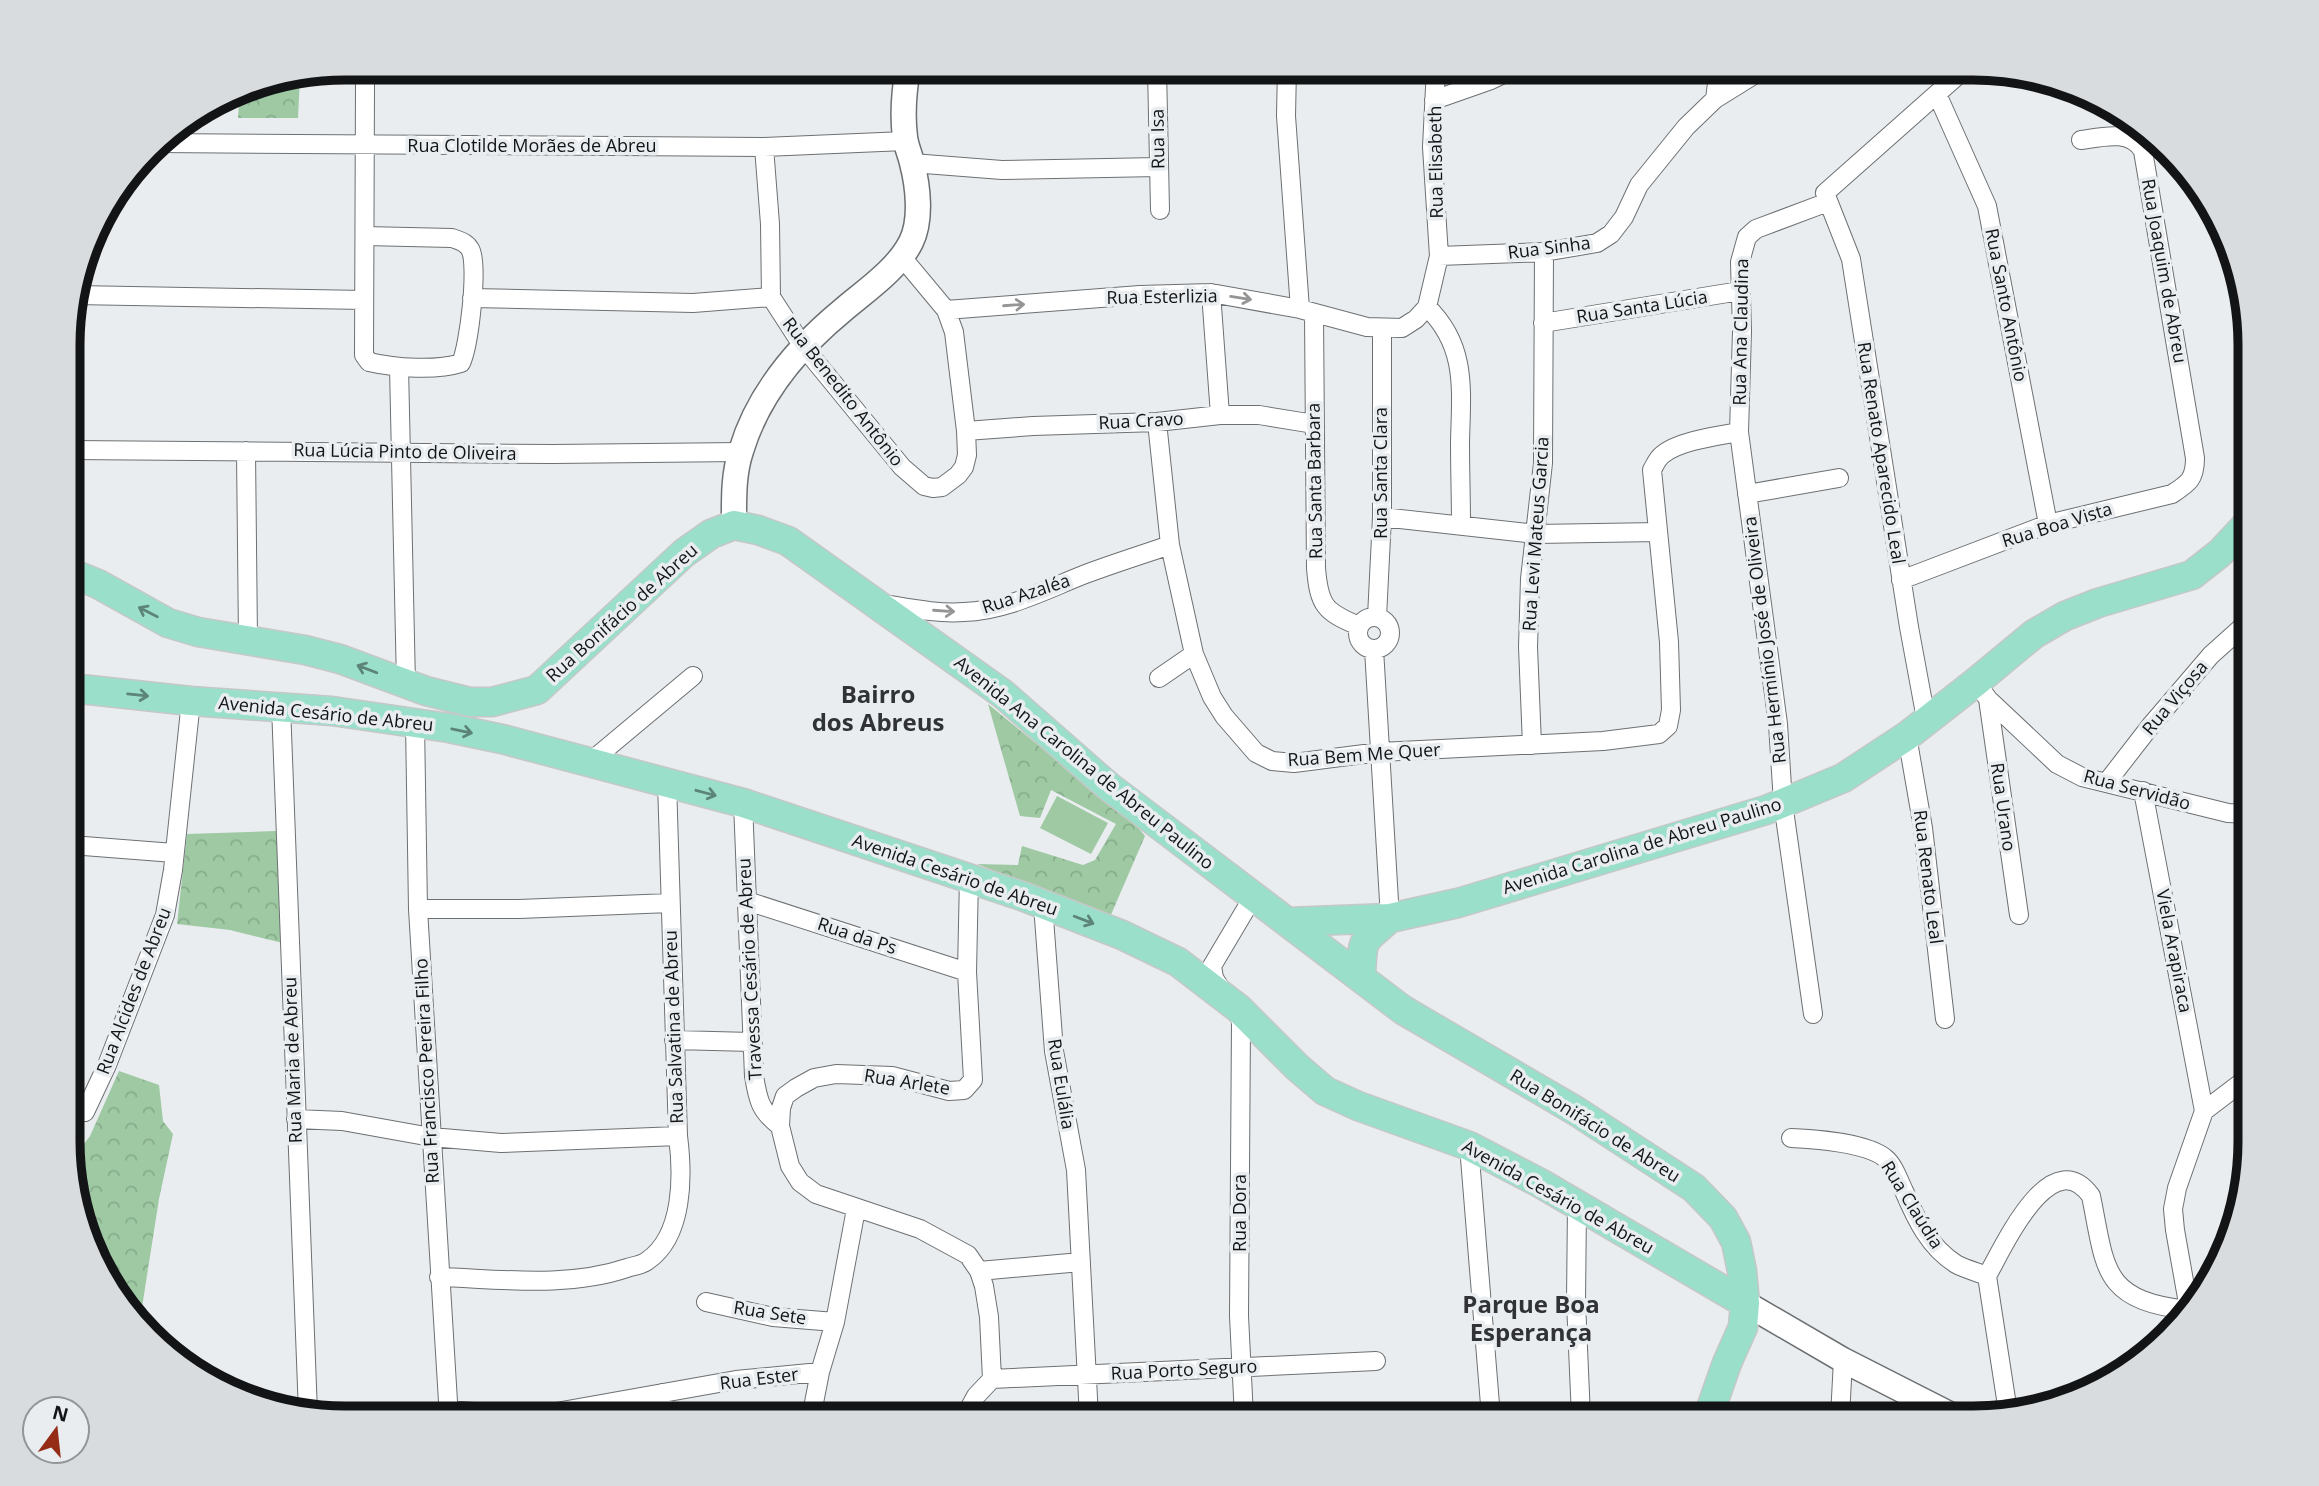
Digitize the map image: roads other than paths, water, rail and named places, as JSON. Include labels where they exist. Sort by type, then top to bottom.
[{"type":"main road","name":"Rua Bonifácio de Abreu","points":[[80,577],[168,623],[198,632],[304,650],[340,659],[426,691],[470,702],[492,702],[537,690],[684,553],[711,534],[734,525]]},
{"type":"main road","name":"Avenida Ana Carolina de Abreu Paulino","points":[[734,525],[788,541],[1003,694],[1108,786],[1288,922]]},
{"type":"main road","name":"Avenida Carolina de Abreu Paulino","points":[[1288,922],[1390,918],[1458,903],[1686,836],[1783,803],[1843,778],[1916,728],[1982,691],[2034,634],[2065,616],[2098,603],[2192,575],[2220,553],[2238,534]]},
{"type":"main road","name":"Avenida Cesário de Abreu","points":[[80,689],[371,716],[503,740],[743,803],[969,877],[1122,935],[1178,962],[1232,1003],[1325,1091],[1358,1106],[1469,1146],[1577,1205],[1745,1303]]},
{"type":"main road","points":[[503,740],[499,729],[503,716],[537,690]]},
{"type":"main road","points":[[1361,976],[1361,957],[1366,939],[1390,918]]},
{"type":"main road","name":"Rua Bonifácio de Abreu","points":[[1288,922],[1403,1010],[1576,1111],[1694,1188],[1723,1218],[1736,1242],[1745,1303],[1742,1327],[1712,1406]]},
{"type":"street","points":[[734,525],[734,488],[740,452],[752,422],[772,386],[803,345],[885,274],[911,241],[916,221],[917,197],[909,152],[906,80]]},
{"type":"street","name":"Rua Isa","points":[[1157,80],[1160,210]]},
{"type":"street","name":"Rua Santa Barbara","points":[[1287,80],[1286,116],[1307,311],[1314,424],[1318,591],[1324,606],[1339,618],[1359,626]]},
{"type":"street","name":"Rua Elisabeth","points":[[1435,80],[1432,147],[1439,256]]},
{"type":"street","points":[[1434,100],[1491,80]]},
{"type":"street","points":[[1715,99],[1717,80]]},
{"type":"street","name":"Rua Sinha","points":[[1439,256],[1544,252],[1597,243],[1611,234],[1624,217],[1639,186],[1686,127],[1715,99],[1746,80]]},
{"type":"street","name":"Rua Ana Claudina","points":[[1739,432],[1742,331],[1740,262],[1746,237],[1756,229],[1827,196],[1953,80]]},
{"type":"street","points":[[365,83],[364,355],[369,362],[399,366],[449,366],[461,363],[466,353],[472,298],[472,252],[464,242],[452,238],[365,236]]},
{"type":"street","name":"Rua Santo Antônio","points":[[1937,94],[1986,206],[2048,524]]},
{"type":"street","name":"Rua Joaquim de Abreu","points":[[2081,140],[2123,137],[2139,144],[2143,151],[2195,458]]},
{"type":"street","name":"Rua Clotilde Morães de Abreu","points":[[174,143],[764,147],[909,152],[1002,170],[1158,167]]},
{"type":"street","points":[[472,298],[692,303],[771,297],[770,224],[764,147]]},
{"type":"street","name":"Rua Renato Aparecido Leal","points":[[1827,196],[1851,259],[1901,580],[1916,728]]},
{"type":"street","name":"Rua Levi Mateus Garcia","points":[[1532,745],[1528,647],[1530,579],[1543,463],[1544,252]]},
{"type":"street","points":[[901,256],[946,310],[954,332],[966,431]]},
{"type":"street","points":[[1439,256],[1427,307],[1450,334],[1460,365],[1461,525]]},
{"type":"street","name":"Rua Santa Lúcia","points":[[1544,323],[1740,290]]},
{"type":"street","points":[[1211,293],[1220,415]]},
{"type":"street","name":"Rua Esterlizia","points":[[946,310],[1140,295],[1211,293],[1307,311],[1382,329],[1402,328],[1416,319],[1427,307]]},
{"type":"street","points":[[86,295],[364,300]]},
{"type":"street","name":"Rua Benedito Antônio","points":[[771,297],[803,345],[894,457],[924,486],[942,487],[964,467],[967,455],[966,431]]},
{"type":"street","name":"Rua Santa Clara","points":[[1377,617],[1382,517],[1382,329]]},
{"type":"street","points":[[399,366],[406,684]]},
{"type":"street","name":"Rua Cravo","points":[[966,431],[1157,422],[1220,415],[1259,415],[1314,424]]},
{"type":"street","name":"Rua Bem Me Quer","points":[[1157,422],[1170,545],[1194,654],[1212,697],[1224,716],[1256,753],[1272,761],[1294,763],[1380,752],[1603,741],[1659,734],[1668,726],[1671,700],[1669,642],[1658,532]]},
{"type":"street","points":[[1382,517],[1536,534],[1658,532],[1652,470],[1660,457],[1671,449],[1689,443],[1739,432]]},
{"type":"street","name":"Rua Hermínio José de Oliveira","points":[[1739,432],[1778,724],[1783,803],[1814,1013]]},
{"type":"street","name":"Rua Lúcia Pinto de Oliveira","points":[[80,450],[740,452]]},
{"type":"street","points":[[246,451],[248,640]]},
{"type":"street","name":"Rua Boa Vista","points":[[1901,580],[2048,524],[2172,494],[2188,484],[2195,471],[2195,458]]},
{"type":"street","points":[[1747,494],[1839,478]]},
{"type":"street","name":"Rua Azaléa","points":[[876,603],[920,610],[965,612],[997,606],[1033,596],[1170,545]]},
{"type":"street","points":[[1377,617],[1387,622],[1391,632],[1388,642],[1380,649],[1374,649],[1361,642],[1359,626],[1367,619],[1377,617]]},
{"type":"street","name":"Rua Viçosa","points":[[2107,782],[2211,655],[2238,631]]},
{"type":"street","points":[[1374,649],[1390,918]]},
{"type":"street","points":[[1159,678],[1194,654]]},
{"type":"street","points":[[589,763],[693,676]]},
{"type":"street","name":"Rua Servidão","points":[[1982,691],[2057,764],[2082,777],[2238,813]]},
{"type":"street","name":"Rua Urano","points":[[1982,691],[2019,915]]},
{"type":"street","name":"Rua Alcides de Abreu","points":[[85,1112],[107,1065],[165,915],[171,891],[191,701]]},
{"type":"street","name":"Rua Maria de Abreu","points":[[281,706],[308,1402]]},
{"type":"street","name":"Rua Francisco Pereira Filho","points":[[415,723],[418,909],[448,1406]]},
{"type":"street","name":"Rua Renato Leal","points":[[1916,728],[1923,828],[1945,1019]]},
{"type":"street","name":"Rua Salvatina de Abreu","points":[[439,1277],[541,1280],[585,1278],[647,1261],[664,1244],[673,1224],[682,1178],[674,1040],[667,782]]},
{"type":"street","name":"Viela Arapiraca","points":[[2143,791],[2204,1111]]},
{"type":"street","name":"Travessa Cesário de Abreu","points":[[743,803],[752,1042],[757,1098],[766,1116],[779,1126]]},
{"type":"street","points":[[80,846],[174,853]]},
{"type":"street","name":"Rua Arlete","points":[[779,1126],[785,1096],[814,1078],[836,1074],[892,1076],[949,1091],[964,1090],[973,1080],[967,972],[969,877]]},
{"type":"street","points":[[1178,962],[1198,967],[1212,965],[1253,897]]},
{"type":"street","name":"Rua da Ps","points":[[747,901],[967,972]]},
{"type":"street","points":[[418,909],[508,909],[670,903]]},
{"type":"street","name":"Rua Eulália","points":[[1044,905],[1054,1051],[1076,1170],[1088,1406]]},
{"type":"street","name":"Rua Dora","points":[[1212,965],[1214,978],[1232,1003],[1241,1022],[1240,1367],[1243,1406]]},
{"type":"street","points":[[674,1040],[752,1042]]},
{"type":"street","points":[[2186,1299],[2173,1209],[2177,1188],[2204,1111],[2238,1085]]},
{"type":"street","points":[[296,1119],[353,1123],[466,1141],[531,1143],[678,1136]]},
{"type":"street","points":[[779,1126],[790,1166],[800,1182],[817,1194],[920,1229],[968,1255],[979,1271],[989,1317],[992,1379],[971,1406]]},
{"type":"street","name":"Rua Claúdia","points":[[1791,1138],[1844,1144],[1885,1158],[1894,1170],[1923,1229],[1937,1249],[1958,1265],[1987,1276]]},
{"type":"street","points":[[1469,1146],[1490,1406]]},
{"type":"street","points":[[2007,1403],[1987,1276],[2033,1200],[2049,1185],[2062,1180],[2074,1181],[2085,1187],[2091,1196],[2106,1265],[2111,1278],[2120,1288],[2150,1303],[2179,1308]]},
{"type":"street","points":[[1577,1205],[1576,1325],[1580,1406]]},
{"type":"street","points":[[813,1406],[835,1322],[856,1209]]},
{"type":"street","points":[[979,1271],[1081,1262]]},
{"type":"street","name":"Rua Sete","points":[[706,1302],[773,1317],[835,1322]]},
{"type":"street","points":[[1745,1303],[1921,1406]]},
{"type":"street","points":[[1841,1406],[1843,1360]]},
{"type":"street","name":"Rua Porto Seguro","points":[[992,1379],[1376,1361]]},
{"type":"street","name":"Rua Ester","points":[[590,1406],[736,1380],[820,1372]]},
{"type":"street","points":[[662,1393],[663,1406]]},
{"type":"district","name":"Bairro dos Abreus","points":[[878,709]]},
{"type":"district","name":"Parque Boa Esperança","points":[[1531,1319]]}]
